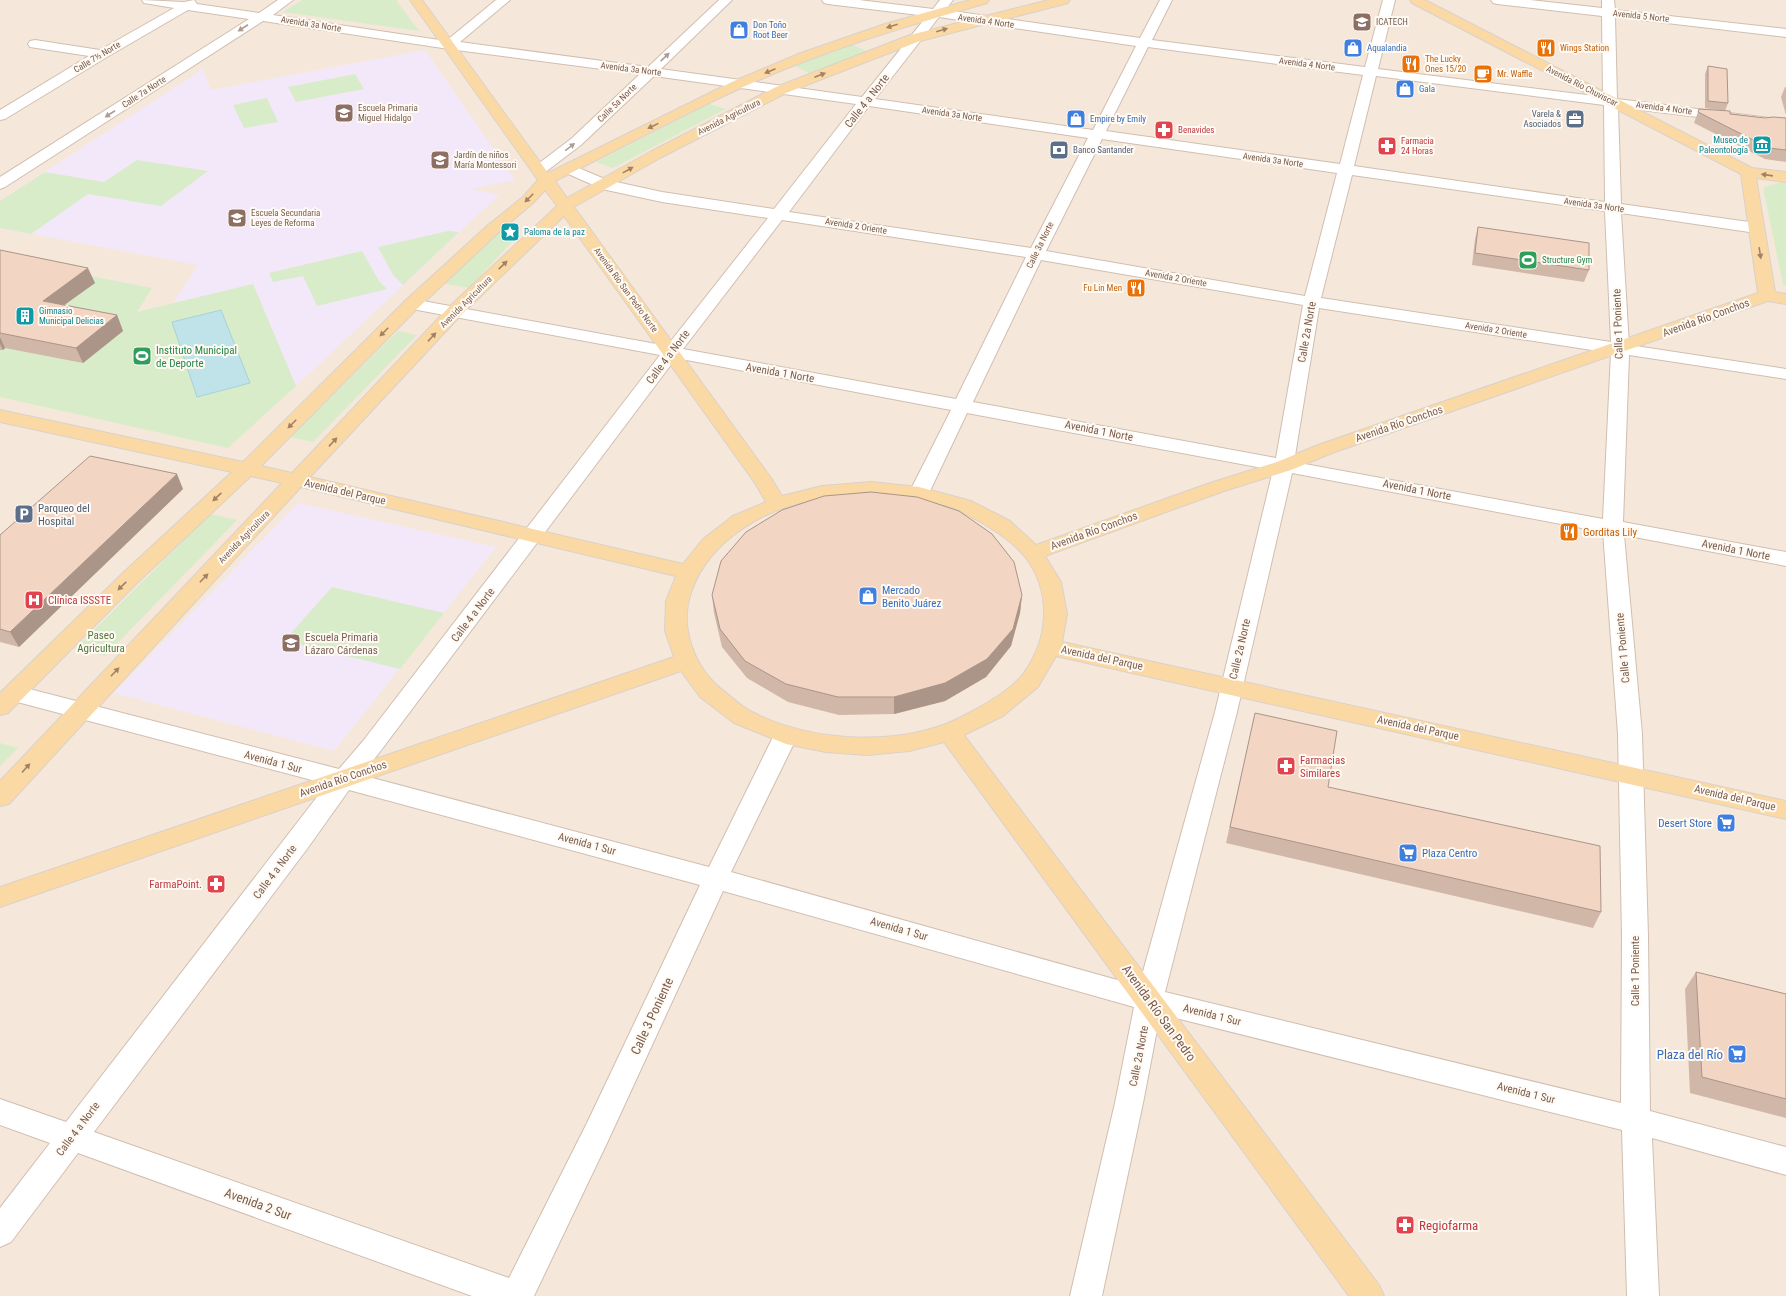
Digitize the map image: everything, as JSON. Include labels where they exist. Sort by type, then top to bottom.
[{"type":"main road","name":"Avenida Río San Pedro Norte","points":[[416,0],[764,482],[777,504]]},
{"type":"main road","points":[[7,700],[131,577],[246,470],[412,304],[493,229],[528,200],[543,175],[569,169],[739,84],[806,56],[890,27],[984,0]]},
{"type":"main road","name":"Avenida Agricultura","points":[[0,797],[78,710],[297,480],[455,311],[565,206],[602,184],[781,90],[915,38],[980,20],[1064,0]]},
{"type":"main road","name":"Avenida Río Chuviscar","points":[[1416,0],[1748,172],[1786,178]]},
{"type":"main road","points":[[1748,172],[1767,296],[1786,299]]},
{"type":"main road","name":"Avenida Río Conchos","points":[[1033,553],[1217,487],[1284,466],[1331,447],[1767,296]]},
{"type":"main road","name":"Avenida del Parque","points":[[0,416],[297,480],[688,572]]},
{"type":"main road","points":[[871,488],[919,493],[964,506],[1003,526],[1033,553],[1050,582],[1056,614],[1050,647],[1030,681],[995,710],[949,732],[909,742],[867,746],[826,743],[786,735],[742,716],[708,691],[686,661],[676,631],[677,601],[688,572],[710,544],[740,521],[777,504],[822,492],[871,488]]},
{"type":"main road","name":"Avenida del Parque","points":[[1050,647],[1786,810]]},
{"type":"main road","name":"Avenida Río Conchos","points":[[0,897],[686,661]]},
{"type":"main road","name":"Avenida Río San Pedro","points":[[949,732],[1368,1296]]},
{"type":"street","name":"Avenida 3a Norte","points":[[148,0],[191,3],[262,16],[449,45],[650,71],[1756,228]]},
{"type":"street","name":"Calle 7a Norte","points":[[0,184],[287,0]]},
{"type":"street","points":[[449,45],[504,0]]},
{"type":"street","name":"Calle 5a Norte","points":[[543,175],[650,71],[726,0]]},
{"type":"street","name":"Avenida 4 Norte","points":[[828,0],[937,13],[1144,43],[1786,124]]},
{"type":"street","name":"Calle 4 a Norte","points":[[0,1232],[298,842],[344,779],[372,747],[671,353],[915,38],[947,0]]},
{"type":"street","name":"Calle 3a Norte","points":[[919,493],[1096,134],[1166,0]]},
{"type":"street","name":"Calle 2a Norte","points":[[1086,1296],[1129,1103],[1149,1000],[1231,687],[1284,466],[1312,302],[1389,0]]},
{"type":"street","name":"Avenida 5 Norte","points":[[1497,0],[1608,6],[1786,33]]},
{"type":"street","name":"Calle 7½ Norte","points":[[0,116],[102,54],[191,3]]},
{"type":"street","name":"Calle 1 Poniente","points":[[1608,6],[1613,208],[1620,348],[1613,527],[1630,726],[1632,776],[1636,1121],[1643,1296]]},
{"type":"street","points":[[35,44],[102,54]]},
{"type":"street","name":"Avenida 2 Oriente","points":[[569,169],[602,184],[662,197],[1036,254],[1312,302],[1786,374]]},
{"type":"street","name":"Avenida 1 Norte","points":[[412,304],[1786,559]]},
{"type":"street","name":"Avenida 1 Sur","points":[[7,700],[78,710],[716,878],[1149,1000],[1636,1121],[1786,1161]]},
{"type":"street","name":"Calle 3 Poniente","points":[[517,1296],[597,1133],[716,878],[786,735]]},
{"type":"street","name":"Avenida 2 Sur","points":[[0,1112],[517,1296]]},
{"type":"shaded area","points":[[0,0],[1786,0],[1786,1296],[0,1296]]},
{"type":"shaded area","name":"Escuela Secundaria Leyes de Reforma","points":[[425,50],[515,180],[471,189],[499,195],[296,386],[253,284],[173,303],[198,265],[0,228],[0,201],[203,69],[211,90]]},
{"type":"shaded area","name":"Escuela Primaria Lázaro Cárdenas","points":[[298,503],[496,547],[334,751],[114,693]]},
{"type":"green space","points":[[302,0],[396,0],[419,31],[283,12]]},
{"type":"green space","points":[[847,42],[869,52],[809,73],[793,65]]},
{"type":"green space","points":[[355,74],[364,89],[296,102],[288,87]]},
{"type":"green space","points":[[267,98],[278,122],[244,128],[233,105]]},
{"type":"green space","points":[[704,102],[726,109],[613,168],[596,162],[708,104]]},
{"type":"green space","points":[[137,160],[208,171],[161,206],[88,194],[31,234],[0,228],[0,201],[45,172],[104,182]]},
{"type":"green space","points":[[1781,182],[1786,183],[1786,286],[1783,284],[1763,188]]},
{"type":"green space","points":[[493,229],[520,233],[469,288],[440,283]]},
{"type":"green space","points":[[448,231],[459,232],[403,285],[393,275],[378,247]]},
{"type":"green space","points":[[362,251],[379,281],[387,289],[317,306],[303,276],[273,282],[269,273]]},
{"type":"green space","name":"Instituto Municipal de Deporte","points":[[0,258],[152,288],[137,312],[253,284],[296,386],[228,448],[0,397]]},
{"type":"green space","points":[[398,331],[417,335],[313,442],[291,437]]},
{"type":"green space","name":"Paseo Agricultura","points":[[210,514],[237,520],[105,656],[75,649]]},
{"type":"green space","points":[[332,587],[444,613],[400,669],[284,641]]},
{"type":"green space","points":[[0,743],[18,748],[0,766]]},
{"type":"water","points":[[221,310],[250,383],[197,397],[172,322]]},
{"type":"building","points":[[1708,66],[1727,69],[1728,103],[1708,101]]},
{"type":"building","points":[[1699,109],[1730,111],[1730,114],[1765,118],[1786,118],[1786,150],[1769,148],[1698,112]]},
{"type":"building","points":[[1478,227],[1589,243],[1589,270],[1475,253]]},
{"type":"building","points":[[0,250],[88,268],[43,301],[117,315],[76,348],[0,333]]},
{"type":"building","name":"Clínica ISSSTE","points":[[90,456],[177,474],[10,632],[0,629],[0,535]]},
{"type":"building","name":"Mercado Benito Juárez","points":[[871,492],[917,497],[959,511],[992,534],[1014,562],[1022,595],[1013,629],[987,659],[945,683],[894,697],[838,697],[786,684],[745,661],[720,629],[712,595],[721,561],[746,532],[782,510],[824,496]]},
{"type":"building","points":[[1255,713],[1337,731],[1328,787],[1600,846],[1601,912],[1230,827]]},
{"type":"building","name":"Plaza del Río","points":[[1696,972],[1786,994],[1786,1099],[1702,1077]]},
{"type":"place","name":"ICATECH","points":[[1362,22]]},
{"type":"place","name":"Don Toño Root Beer","points":[[739,30]]},
{"type":"place","name":"Aqualandia","points":[[1353,48]]},
{"type":"place","name":"Wings Station","points":[[1546,48]]},
{"type":"place","name":"The Lucky Ones 15/20","points":[[1411,64]]},
{"type":"place","name":"Mr. Waffle","points":[[1483,74]]},
{"type":"place","name":"Gala","points":[[1405,89]]},
{"type":"place","name":"Escuela Primaria Miguel Hidalgo","points":[[344,113]]},
{"type":"place","name":"Empire by Emily","points":[[1076,119]]},
{"type":"place","name":"Varela & Asociados","points":[[1575,119]]},
{"type":"place","name":"Benavides","points":[[1164,130]]},
{"type":"place","name":"Museo de Paleontología","points":[[1762,145]]},
{"type":"place","name":"Farmacia 24 Horas","points":[[1387,146]]},
{"type":"place","name":"Banco Santander","points":[[1059,150]]},
{"type":"place","name":"Jardín de niños María Montessori","points":[[440,160]]},
{"type":"place","name":"Escuela Secundaria Leyes de Reforma","points":[[237,218]]},
{"type":"place","name":"Paloma de la paz","points":[[510,232]]},
{"type":"place","name":"Structure Gym","points":[[1528,260]]},
{"type":"place","name":"Fu Lin Men","points":[[1136,288]]},
{"type":"place","name":"Gimnasio Municipal Delicias","points":[[25,316]]},
{"type":"place","name":"Instituto Municipal de Deporte","points":[[142,356]]},
{"type":"place","name":"Parqueo del Hospital","points":[[24,514]]},
{"type":"place","name":"Gorditas Lily","points":[[1569,532]]},
{"type":"place","name":"Mercado Benito Juárez","points":[[868,596]]},
{"type":"place","name":"Clínica ISSSTE","points":[[34,600]]},
{"type":"place","name":"Escuela Primaria Lázaro Cárdenas","points":[[291,643]]},
{"type":"place","name":"Farmacias Similares","points":[[1286,766]]},
{"type":"place","name":"Desert Store","points":[[1726,823]]},
{"type":"place","name":"Plaza Centro","points":[[1408,853]]},
{"type":"place","name":"FarmaPoint.","points":[[216,884]]},
{"type":"place","name":"Plaza del Río","points":[[1737,1054]]},
{"type":"place","name":"Regiofarma","points":[[1405,1225]]}]
